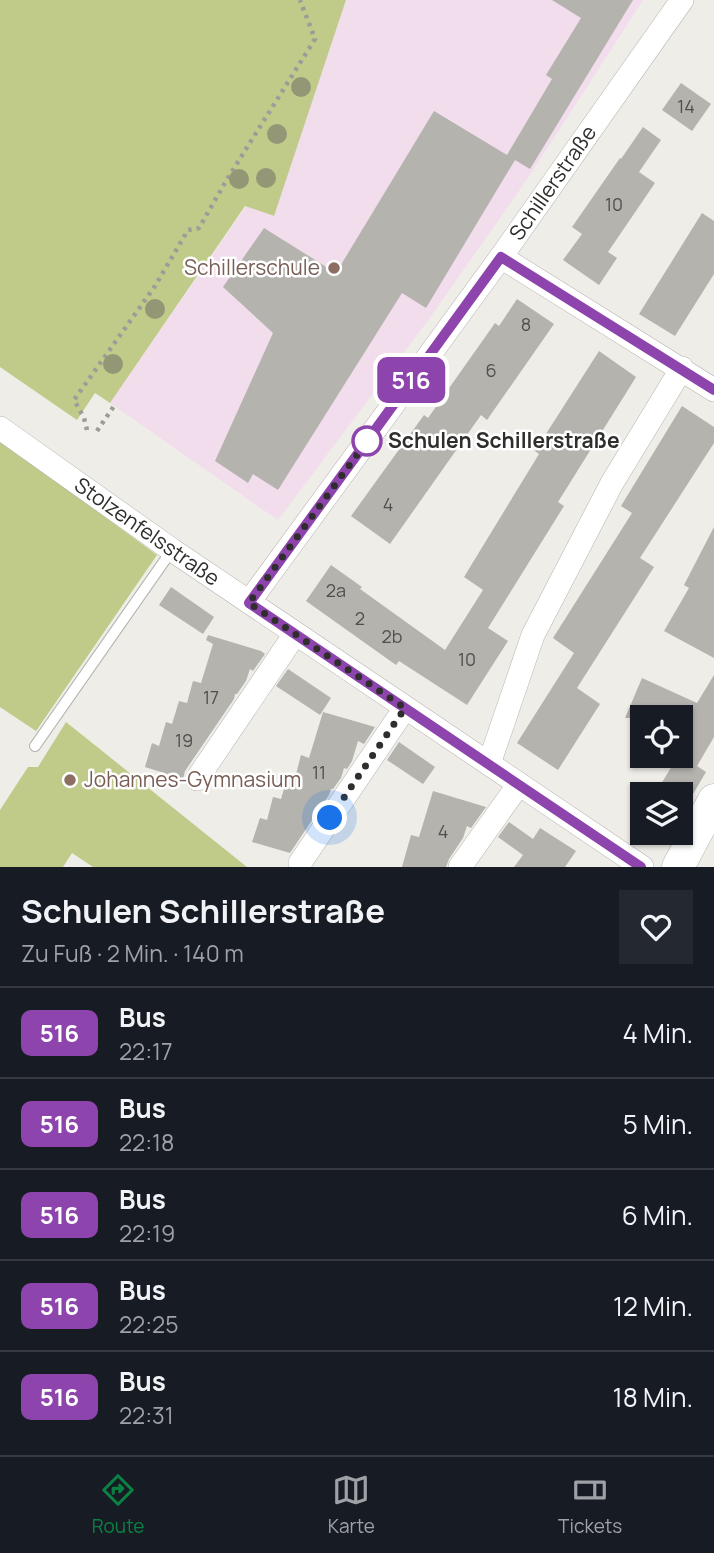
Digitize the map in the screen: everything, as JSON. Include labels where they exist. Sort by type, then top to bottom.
[{"type":"street","name":"Schillerstraße","points":[[249,603],[501,257],[682,0]]},
{"type":"street","points":[[501,257],[714,390]]},
{"type":"street","points":[[489,764],[533,635],[611,483],[682,368]]},
{"type":"street","name":"Stolzenfelsstraße","points":[[0,428],[249,603],[642,867]]},
{"type":"street","points":[[197,779],[295,634]]},
{"type":"street","points":[[300,863],[405,708]]},
{"type":"street","points":[[460,867],[519,785]]},
{"type":"street","points":[[678,867],[714,800]]},
{"type":"lane","points":[[34,746],[172,550]]},
{"type":"path","points":[[87,430],[74,400],[155,286],[188,230],[199,228],[315,39],[300,0]]},
{"type":"path","points":[[97,431],[114,405]]},
{"type":"shaded area","name":"Schillerschule","points":[[346,0],[643,0],[528,178],[429,319],[278,520],[110,403],[246,206],[273,216]]},
{"type":"green space","points":[[0,0],[346,0],[274,216],[245,206],[110,403],[95,393],[77,420],[0,367]]},
{"type":"green space","points":[[0,440],[157,555],[36,731],[0,707]]},
{"type":"green space","name":"Johannes-Gymnasium","points":[[66,722],[247,867],[93,867],[72,853],[63,867],[0,867],[0,810],[28,767],[38,767]]},
{"type":"building","points":[[552,0],[633,0],[530,169],[515,160],[426,308],[402,293],[278,490],[253,474],[248,483],[215,461],[273,333],[223,287],[264,228],[336,273],[434,111],[507,155],[552,79],[546,75],[581,18]]},
{"type":"building","points":[[681,83],[711,104],[692,131],[662,110]]},
{"type":"building","points":[[643,127],[661,140],[639,172],[655,183],[608,252],[617,258],[599,285],[563,260],[582,234],[572,227]]},
{"type":"building","points":[[702,213],[714,221],[714,274],[675,336],[639,314]]},
{"type":"building","points":[[517,299],[554,324],[487,420],[481,415],[390,544],[351,516],[424,415],[428,418],[495,323],[499,326]]},
{"type":"building","points":[[599,351],[636,377],[558,502],[564,506],[488,628],[508,641],[467,705],[399,661],[396,665],[306,601],[331,565],[445,650],[483,590],[464,577],[539,454],[535,451]]},
{"type":"building","points":[[682,406],[714,427],[714,443],[640,558],[654,567],[577,688],[600,704],[558,770],[517,743],[574,653],[553,638],[632,513],[621,506]]},
{"type":"building","points":[[714,527],[714,658],[664,631],[689,588],[684,585]]},
{"type":"building","points":[[171,587],[214,617],[203,634],[159,605]]},
{"type":"building","points":[[208,635],[265,654],[253,671],[250,669],[246,681],[185,771],[183,779],[145,767],[152,743],[159,746],[166,722],[172,724],[179,701],[187,703],[193,681],[201,683],[213,644],[206,640]]},
{"type":"building","points":[[288,669],[331,698],[320,715],[276,686]]},
{"type":"building","points":[[714,675],[714,737],[697,766],[706,772],[693,794],[693,782],[662,782],[671,768],[693,768],[693,705],[631,705],[642,678],[697,703]]},
{"type":"building","points":[[323,712],[375,727],[364,744],[358,741],[352,761],[347,769],[344,768],[341,778],[290,853],[252,842],[260,818],[267,820],[273,797],[281,799],[288,775],[295,778],[301,755],[309,758]]},
{"type":"building","points":[[399,742],[435,767],[423,784],[387,760]]},
{"type":"building","points":[[433,791],[486,807],[471,828],[467,826],[446,867],[402,867],[411,835],[419,837]]},
{"type":"building","points":[[509,822],[533,839],[540,828],[576,851],[565,867],[514,867],[523,855],[498,837]]},
{"type":"bus line","name":"516","points":[[641,867],[249,603],[501,257],[714,390]]},
{"type":"place","name":"Schillerschule","points":[[334,268]]},
{"type":"place","name":"Schulen Schillerstraße","points":[[367,441]]},
{"type":"place","name":"Johannes-Gymnasium","points":[[70,780]]},
{"type":"route","points":[[330,818],[405,708],[249,603],[367,441]]}]
